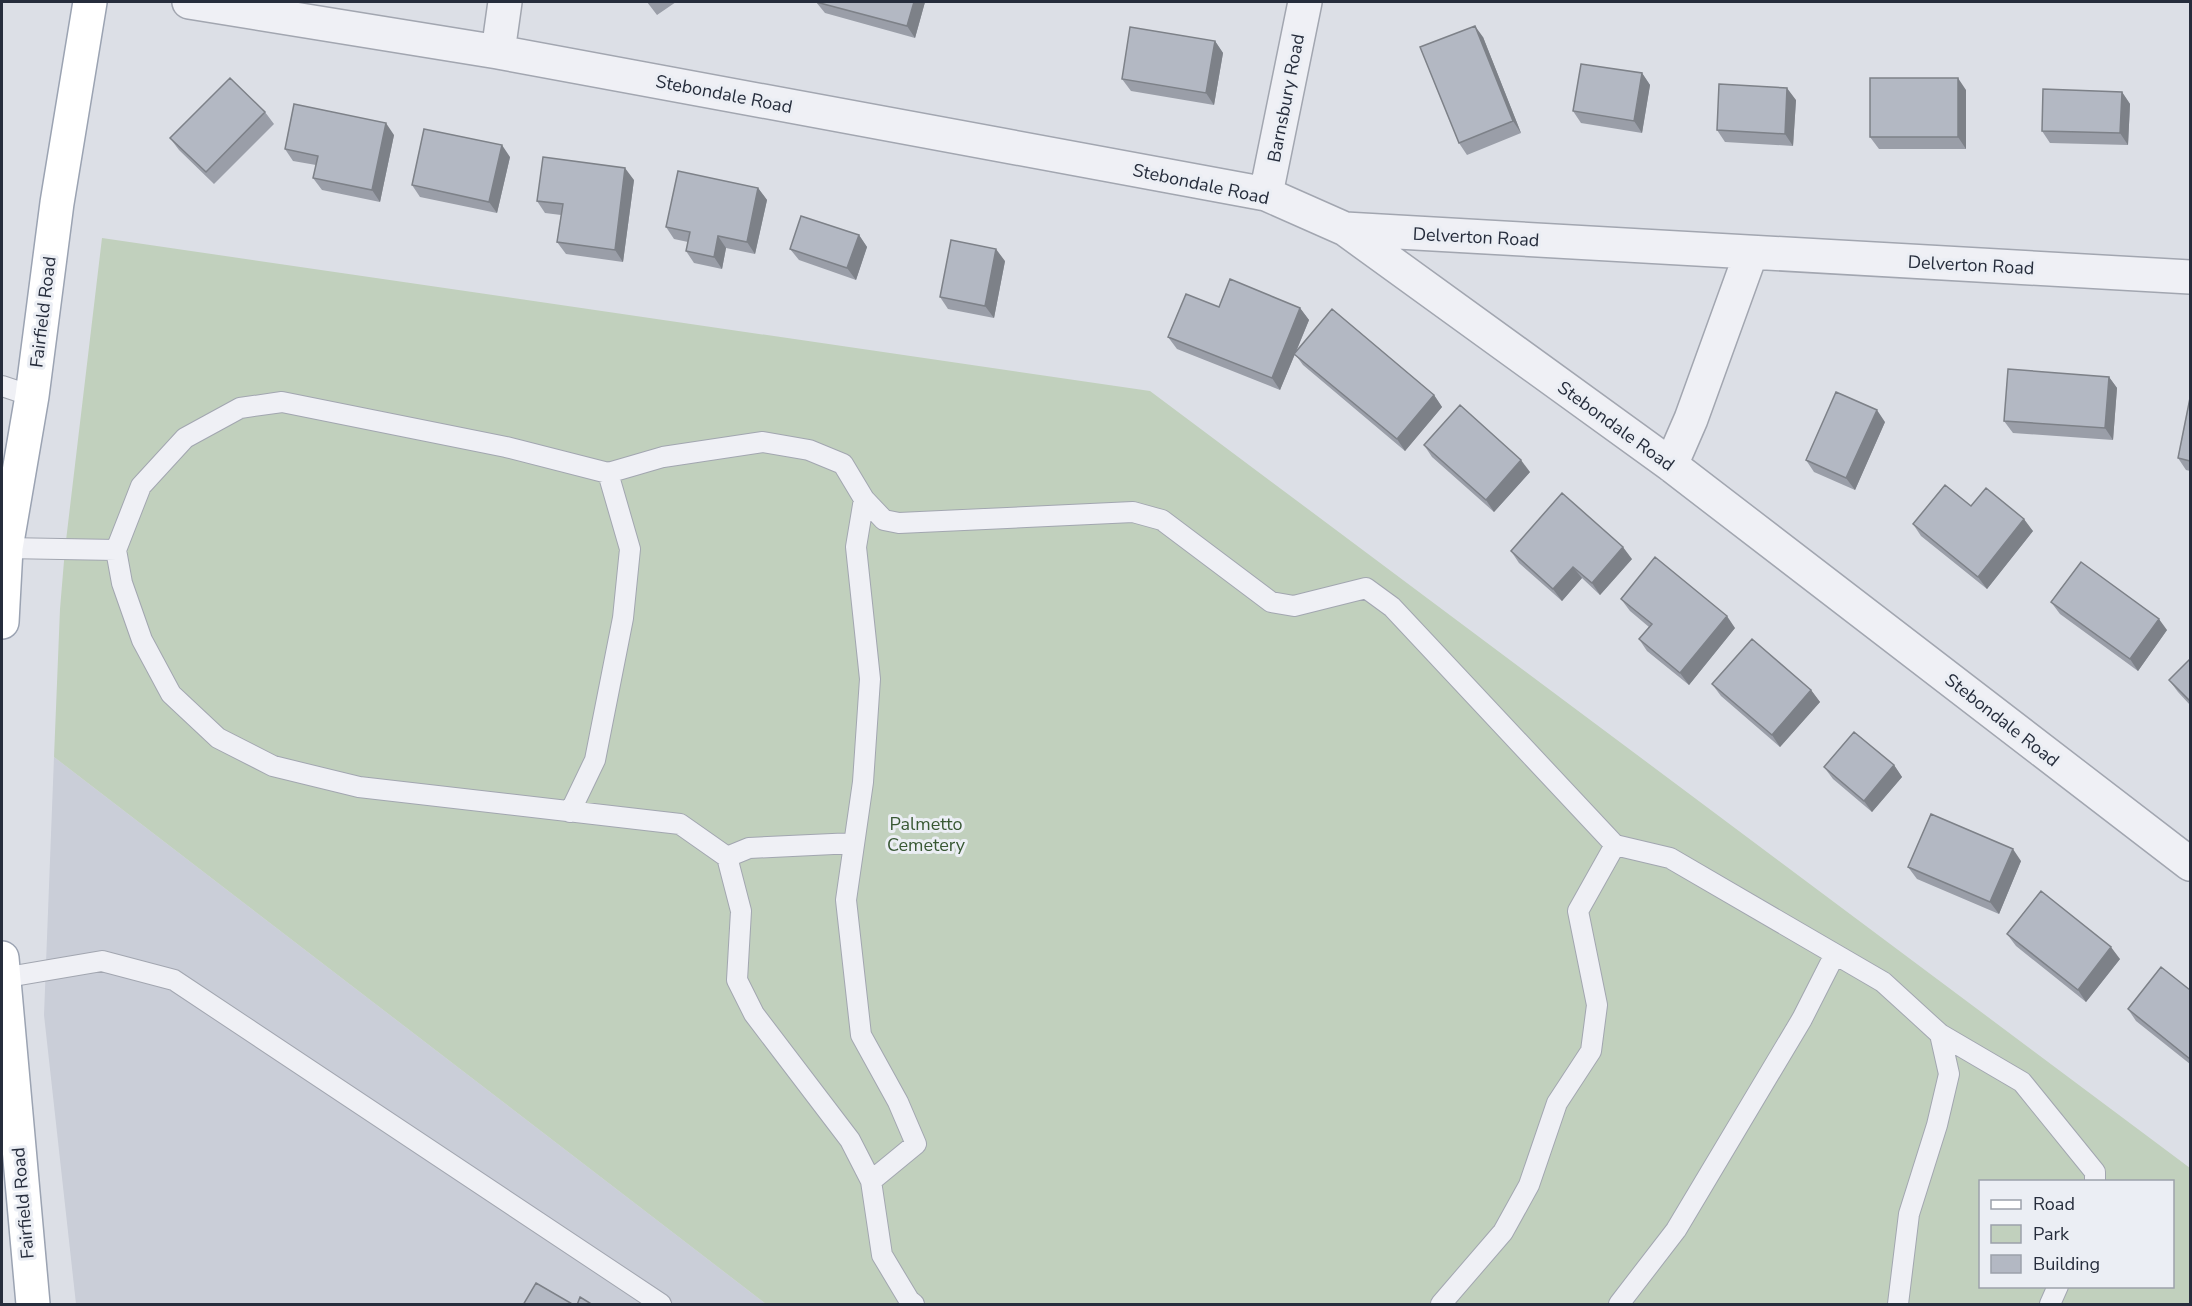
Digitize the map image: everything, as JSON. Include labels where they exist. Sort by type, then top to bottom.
[{"type":"main road","name":"Fairfield Road","points":[[2,622],[4,547],[32,396],[57,203],[90,2]]},
{"type":"main road","name":"Fairfield Road","points":[[2,968],[33,1305]]},
{"type":"street","name":"Stebondale Road","points":[[189,2],[498,52],[1266,194],[1345,230],[1671,465],[2190,864]]},
{"type":"street","points":[[498,52],[505,2]]},
{"type":"street","name":"Barnsbury Road","points":[[1266,194],[1305,2]]},
{"type":"street","name":"Delverton Road","points":[[1345,230],[2190,277]]},
{"type":"street","points":[[1671,465],[1691,419],[1751,253]]},
{"type":"lane","points":[[2,386],[32,396]]},
{"type":"lane","points":[[914,1305],[882,1255],[871,1180],[850,1140],[754,1014],[737,980],[741,910],[727,857],[680,825],[359,787],[273,766],[218,738],[171,694],[142,640],[123,583],[116,550],[141,486],[185,438],[240,408],[282,402],[506,447],[608,473],[663,457],[763,442],[809,450],[843,464],[864,499],[884,520],[899,523],[1133,512],[1162,520],[1271,602],[1294,606],[1366,588],[1392,607],[1615,845],[1670,858],[1882,982],[1940,1034],[2022,1082],[2095,1172],[2095,1180]]},
{"type":"lane","points":[[570,812],[595,760],[623,618],[630,549],[608,473]]},
{"type":"lane","points":[[864,499],[856,547],[870,679],[863,782],[846,900],[861,1035],[897,1102],[915,1144],[871,1180]]},
{"type":"lane","points":[[4,547],[116,550]]},
{"type":"lane","points":[[727,857],[749,848],[854,843]]},
{"type":"lane","points":[[1441,1305],[1503,1232],[1529,1185],[1557,1104],[1591,1051],[1597,1005],[1578,910],[1615,845]]},
{"type":"lane","points":[[1619,1305],[1676,1230],[1802,1019],[1835,954]]},
{"type":"lane","points":[[2,968],[102,961],[174,980],[661,1305]]},
{"type":"lane","points":[[1898,1305],[1909,1214],[1937,1125],[1949,1074],[1940,1034]]},
{"type":"lane","points":[[2050,1305],[2058,1288]]},
{"type":"shaded area","points":[[54,757],[766,1304],[76,1304],[44,1015]]},
{"type":"green space","name":"Palmetto Cemetery","points":[[102,238],[1150,391],[2190,1168],[2190,1304],[766,1304],[54,757],[60,609]]},
{"type":"building","points":[[816,2],[914,2],[907,26]]},
{"type":"building","points":[[1475,26],[1513,121],[1459,143],[1420,47]]},
{"type":"building","points":[[1130,27],[1215,41],[1206,93],[1122,79]]},
{"type":"building","points":[[1581,64],[1642,73],[1634,121],[1573,111]]},
{"type":"building","points":[[230,78],[265,112],[206,172],[170,138]]},
{"type":"building","points":[[1870,78],[1958,78],[1958,137],[1870,137]]},
{"type":"building","points":[[1719,84],[1787,88],[1785,134],[1717,130]]},
{"type":"building","points":[[2043,89],[2122,92],[2120,133],[2042,131]]},
{"type":"building","points":[[294,104],[386,123],[372,190],[313,178],[318,156],[285,149]]},
{"type":"building","points":[[424,129],[502,145],[489,202],[412,185]]},
{"type":"building","points":[[543,157],[625,168],[615,250],[557,242],[563,204],[537,201]]},
{"type":"building","points":[[678,171],[758,188],[747,242],[718,236],[714,257],[686,251],[690,232],[666,227]]},
{"type":"building","points":[[801,216],[859,235],[847,268],[790,249]]},
{"type":"building","points":[[951,240],[996,249],[985,306],[940,297]]},
{"type":"building","points":[[1230,279],[1300,308],[1272,378],[1168,337],[1186,294],[1219,307]]},
{"type":"building","points":[[1332,309],[1434,395],[1397,439],[1294,354]]},
{"type":"building","points":[[2008,369],[2109,377],[2105,428],[2004,421]]},
{"type":"building","points":[[1836,392],[1877,410],[1846,478],[1806,460]]},
{"type":"building","points":[[2190,398],[2190,461],[2178,458]]},
{"type":"building","points":[[1460,405],[1521,460],[1486,500],[1424,445]]},
{"type":"building","points":[[1945,485],[1971,506],[1986,488],[2024,519],[1978,577],[1913,524]]},
{"type":"building","points":[[1562,493],[1623,547],[1592,583],[1573,567],[1553,589],[1511,551]]},
{"type":"building","points":[[1655,557],[1727,616],[1680,673],[1639,639],[1652,624],[1621,599]]},
{"type":"building","points":[[2081,562],[2159,619],[2130,659],[2051,602]]},
{"type":"building","points":[[1752,639],[1811,690],[1772,735],[1712,684]]},
{"type":"building","points":[[2190,659],[2190,701],[2169,680]]},
{"type":"building","points":[[1854,732],[1894,765],[1864,801],[1824,767]]},
{"type":"building","points":[[1931,814],[2013,849],[1990,902],[1908,867]]},
{"type":"building","points":[[2041,891],[2111,947],[2078,990],[2007,934]]},
{"type":"building","points":[[2161,967],[2190,990],[2190,1059],[2128,1009]]},
{"type":"building","points":[[536,1283],[574,1305],[523,1305]]},
{"type":"building","points":[[580,1297],[593,1305],[577,1305]]}]
